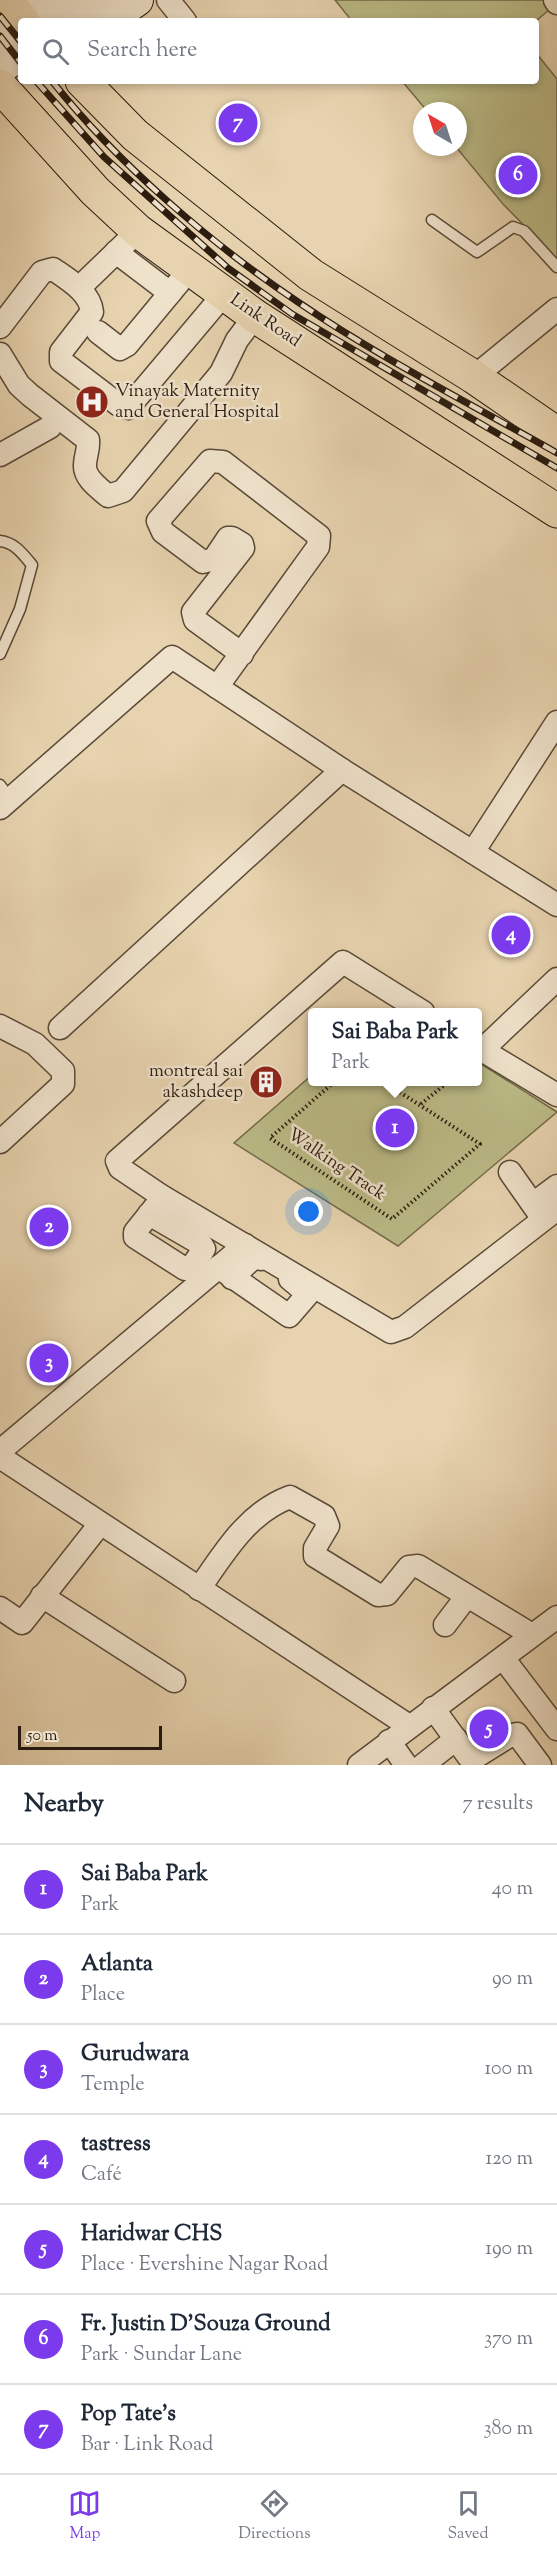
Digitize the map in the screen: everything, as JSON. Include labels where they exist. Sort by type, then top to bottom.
[{"type":"main road","points":[[5,0],[20,18]]},
{"type":"main road","points":[[29,18],[56,0]]},
{"type":"main road","points":[[71,18],[97,0]]},
{"type":"main road","points":[[111,18],[137,0]]},
{"type":"main road","points":[[0,39],[18,26]]},
{"type":"main road","points":[[5,85],[18,60]]},
{"type":"main road","points":[[85,84],[135,135],[311,275],[474,377],[557,434]]},
{"type":"main road","name":"Link Road","points":[[5,85],[94,191],[127,242],[180,281],[224,294],[557,511]]},
{"type":"street","points":[[168,0],[183,18]]},
{"type":"street","points":[[79,288],[127,242]]},
{"type":"street","points":[[0,327],[42,272],[53,269],[79,288],[91,302],[92,312],[61,352],[61,361],[119,405],[128,408],[224,294]]},
{"type":"street","points":[[98,333],[120,349],[127,345],[180,281]]},
{"type":"street","points":[[474,377],[557,309]]},
{"type":"street","points":[[0,354],[19,384],[30,395],[88,440],[89,450],[84,465],[88,477],[108,496],[123,491],[221,373],[237,340],[255,316]]},
{"type":"street","points":[[0,455],[50,427]]},
{"type":"street","points":[[217,687],[242,654],[318,547],[319,536],[223,462],[210,461],[158,521],[163,532],[203,562],[214,559],[228,538],[242,544],[243,548],[193,612],[195,620],[242,654]]},
{"type":"street","points":[[3,797],[172,657],[342,770],[557,905]]},
{"type":"street","points":[[473,852],[557,722]]},
{"type":"street","points":[[60,1028],[342,770]]},
{"type":"street","points":[[149,1214],[202,1237],[245,1245],[283,1271],[308,1291],[289,1316],[225,1269],[202,1237],[164,1197],[120,1168],[117,1161],[332,969],[343,962],[417,1008]]},
{"type":"street","points":[[482,1047],[557,979]]},
{"type":"street","points":[[0,1026],[35,1044],[63,1071],[63,1084],[0,1142]]},
{"type":"street","points":[[482,1050],[557,1095]]},
{"type":"street","points":[[510,1172],[544,1211]]},
{"type":"street","points":[[225,1269],[254,1257],[391,1332],[405,1327],[544,1211],[557,1186]]},
{"type":"street","points":[[164,1197],[135,1232],[135,1237],[185,1269],[190,1269],[202,1237]]},
{"type":"street","points":[[0,1451],[225,1269],[245,1245]]},
{"type":"street","points":[[0,1457],[409,1726]]},
{"type":"street","points":[[199,1588],[242,1529],[280,1501],[290,1497],[324,1516],[328,1526],[315,1548],[315,1556],[378,1595],[387,1594],[409,1567],[418,1566],[532,1635]]},
{"type":"street","points":[[0,1608],[22,1623],[100,1524]]},
{"type":"street","points":[[42,1596],[174,1681]]},
{"type":"street","points":[[444,1624],[467,1596]]},
{"type":"street","points":[[363,1764],[389,1741],[557,1617]]},
{"type":"street","points":[[502,1658],[557,1729]]},
{"type":"street","points":[[433,1708],[468,1756],[474,1758],[511,1735],[518,1734],[540,1765]]},
{"type":"street","points":[[423,1765],[456,1739]]},
{"type":"street","points":[[389,1741],[406,1765]]},
{"type":"lane","points":[[432,220],[477,252],[513,227],[524,231],[557,267]]},
{"type":"lane","points":[[0,541],[8,542],[19,549],[32,565],[20,609],[0,654]]},
{"type":"path","name":"Walking Track","points":[[329,1086],[270,1138],[392,1219],[480,1144],[391,1086]]},
{"type":"path","points":[[421,1104],[443,1086]]},
{"type":"green space","points":[[335,0],[555,0],[557,3],[539,18],[350,18]]},
{"type":"green space","points":[[539,57],[557,79],[557,259],[503,204],[463,156],[467,156],[467,102],[420,102],[404,84],[539,84]]},
{"type":"green space","points":[[482,1065],[557,1112],[398,1246],[234,1143],[308,1078],[308,1086],[482,1086]]},
{"type":"railway","points":[[0,16],[18,38]]},
{"type":"railway","points":[[0,36],[18,59]]},
{"type":"railway","points":[[39,84],[104,157],[228,268],[292,314],[557,468]]},
{"type":"railway","points":[[55,84],[135,172],[232,255],[329,323],[557,453]]},
{"type":"place","name":"Pop Tate's","points":[[238,123]]},
{"type":"place","name":"Fr. Justin D'Souza Ground","points":[[518,175]]},
{"type":"place","name":"Vinayak Maternity and General Hospital","points":[[92,402]]},
{"type":"place","name":"tastress","points":[[511,935]]},
{"type":"place","name":"montreal sai akashdeep","points":[[266,1082]]},
{"type":"place","name":"Sai Baba Park","points":[[395,1128]]},
{"type":"place","name":"Atlanta","points":[[49,1227]]},
{"type":"place","name":"Gurudwara","points":[[49,1363]]},
{"type":"place","name":"Haridwar CHS","points":[[489,1729]]}]
